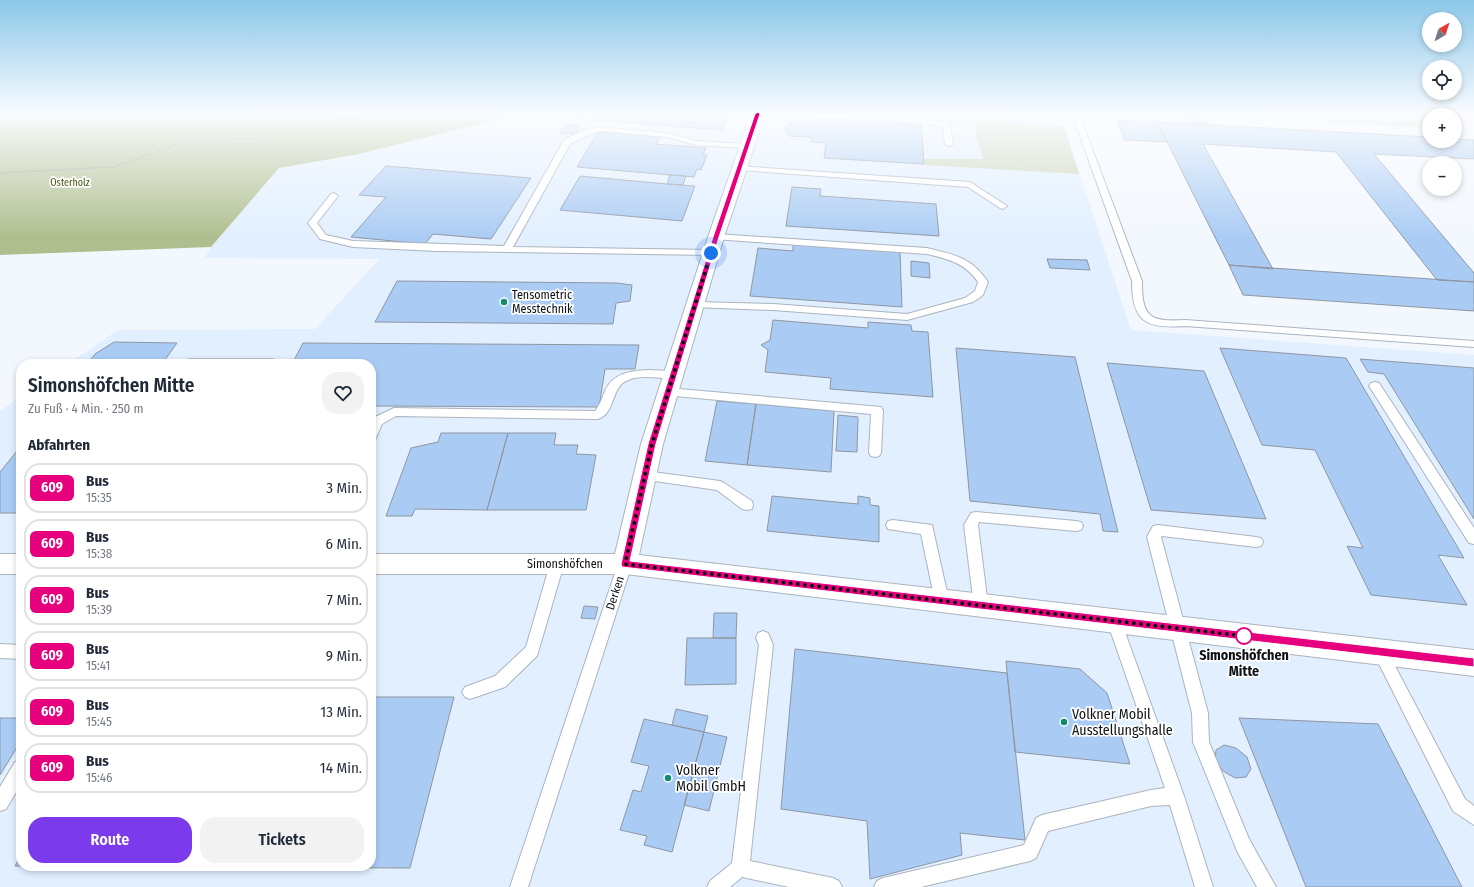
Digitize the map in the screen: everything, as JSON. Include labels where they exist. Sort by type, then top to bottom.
[{"type":"street","name":"Derken","points":[[625,564],[652,444],[713,245],[744,155]]},
{"type":"street","points":[[0,564],[16,564]]},
{"type":"street","name":"Simonshöfchen","points":[[376,564],[625,564],[1474,663]]},
{"type":"lane","points":[[507,249],[560,155]]},
{"type":"lane","points":[[1090,155],[1137,281],[1139,307],[1144,315],[1153,320],[1164,324],[1185,323],[1474,344]]},
{"type":"lane","points":[[740,168],[970,185],[1003,206]]},
{"type":"lane","points":[[334,196],[312,223],[323,237],[353,244],[436,248],[507,249],[713,245],[926,251],[952,257],[966,264],[976,271],[983,282],[979,293],[969,300],[907,317],[773,307],[695,305]]},
{"type":"lane","points":[[376,424],[377,421],[394,412],[598,415],[605,410],[612,386],[617,380],[628,375],[670,383],[877,410],[875,452]]},
{"type":"lane","points":[[1375,386],[1474,539]]},
{"type":"lane","points":[[645,476],[720,486],[747,505]]},
{"type":"lane","points":[[981,606],[971,525],[976,517],[1076,526]]},
{"type":"lane","points":[[893,525],[926,529],[942,601]]},
{"type":"lane","points":[[1256,542],[1158,530],[1154,537],[1200,713],[1201,742],[1243,845],[1267,887]]},
{"type":"lane","points":[[470,692],[500,682],[532,651],[557,564]]},
{"type":"lane","name":"Derken","points":[[520,887],[625,564]]},
{"type":"lane","points":[[1114,621],[1176,796],[1204,887]]},
{"type":"lane","points":[[716,887],[740,868],[766,645],[763,638]]},
{"type":"lane","points":[[0,651],[16,652]]},
{"type":"lane","points":[[1380,652],[1458,805],[1474,816]]},
{"type":"lane","points":[[0,804],[16,777]]},
{"type":"lane","points":[[883,887],[1030,852],[1042,824],[1151,798],[1176,796]]},
{"type":"lane","points":[[740,868],[833,887]]},
{"type":"path","points":[[0,173],[113,167],[144,155]]},
{"type":"shaded area","points":[[351,155],[1074,155],[1131,330],[1474,355],[1474,887],[0,887],[0,411],[16,400],[16,871],[376,871],[376,359],[75,359],[118,330],[315,329],[379,259],[205,258],[211,247],[279,168]]},
{"type":"green space","name":"Osterholz","points":[[0,155],[351,155],[279,168],[211,247],[0,255]]},
{"type":"green space","points":[[982,155],[1073,155],[1079,174],[925,165],[924,159],[983,159]]},
{"type":"building","points":[[584,155],[707,155],[701,170],[697,169],[694,177],[577,167]]},
{"type":"building","points":[[824,155],[923,155],[924,164],[824,158]]},
{"type":"building","points":[[1174,155],[1209,155],[1273,269],[1229,265]]},
{"type":"building","points":[[1339,155],[1375,155],[1474,273],[1474,282],[1437,280]]},
{"type":"building","points":[[1402,155],[1474,155],[1474,159],[1462,158],[1462,156]]},
{"type":"building","points":[[386,166],[531,178],[491,239],[433,234],[425,244],[351,237],[386,197],[359,195]]},
{"type":"building","points":[[670,175],[686,176],[683,185],[667,184]]},
{"type":"building","points":[[580,176],[695,186],[682,221],[560,210]]},
{"type":"building","points":[[792,187],[821,189],[820,196],[936,204],[939,236],[786,226]]},
{"type":"building","points":[[793,244],[900,252],[902,307],[750,296],[758,248],[793,251]]},
{"type":"building","points":[[1047,259],[1087,260],[1090,270],[1050,268]]},
{"type":"building","points":[[911,261],[929,263],[930,278],[911,276]]},
{"type":"building","points":[[1229,265],[1474,282],[1474,311],[1243,295]]},
{"type":"building","name":"Tensometric Messtechnik","points":[[397,281],[617,283],[632,285],[630,301],[616,303],[613,324],[375,322]]},
{"type":"building","points":[[773,320],[868,328],[868,322],[911,325],[912,331],[928,332],[933,397],[830,389],[831,378],[765,372],[768,350],[761,345],[770,340]]},
{"type":"building","points":[[114,342],[177,343],[166,359],[91,359],[95,354]]},
{"type":"building","points":[[303,343],[639,345],[635,369],[605,369],[599,407],[376,406],[376,359],[295,359]]},
{"type":"building","points":[[956,348],[1075,357],[1118,532],[1103,531],[1100,514],[970,501]]},
{"type":"building","points":[[1220,348],[1346,358],[1464,558],[1438,555],[1467,605],[1371,595],[1347,546],[1363,548],[1315,450],[1262,445]]},
{"type":"building","points":[[1360,359],[1474,368],[1474,519],[1384,374],[1368,372]]},
{"type":"building","points":[[1107,363],[1204,371],[1266,519],[1151,510]]},
{"type":"building","points":[[717,401],[756,404],[747,465],[705,461]]},
{"type":"building","points":[[756,404],[834,411],[831,472],[747,465]]},
{"type":"building","points":[[838,415],[858,417],[857,452],[836,451]]},
{"type":"building","points":[[441,433],[508,433],[487,510],[415,509],[412,516],[386,516],[411,448],[438,442]]},
{"type":"building","points":[[508,433],[556,433],[554,445],[578,445],[576,454],[596,455],[586,510],[487,510]]},
{"type":"building","points":[[16,452],[16,513],[0,513],[0,472]]},
{"type":"building","points":[[772,496],[858,504],[858,496],[870,498],[870,505],[879,506],[879,542],[767,531]]},
{"type":"building","points":[[584,606],[598,607],[595,619],[581,618]]},
{"type":"building","points":[[714,613],[737,613],[736,638],[713,638]]},
{"type":"building","points":[[687,638],[736,638],[736,684],[685,685]]},
{"type":"building","points":[[795,649],[1007,673],[1025,840],[960,833],[962,855],[870,879],[867,821],[781,809]]},
{"type":"building","name":"Volkner Mobil Ausstellungshalle","points":[[1006,661],[1080,669],[1107,693],[1130,764],[1015,752]]},
{"type":"building","points":[[376,697],[454,697],[410,868],[376,868]]},
{"type":"building","points":[[676,709],[708,716],[704,732],[672,725]]},
{"type":"building","points":[[0,718],[16,718],[16,749],[0,775]]},
{"type":"building","points":[[1239,718],[1378,724],[1462,887],[1306,887]]},
{"type":"building","name":"Volkner Mobil GmbH","points":[[644,719],[704,732],[672,852],[644,845],[647,836],[620,830],[633,790],[641,792],[649,766],[631,762]]},
{"type":"building","points":[[704,732],[727,737],[709,811],[684,805]]},
{"type":"building","points":[[1224,745],[1236,748],[1247,757],[1251,769],[1246,777],[1235,778],[1223,771],[1215,760],[1216,750]]},
{"type":"bus line","name":"609","points":[[744,155],[716,237],[652,444],[625,564],[1474,663]]},
{"type":"place","name":"Tensometric Messtechnik","points":[[504,302]]},
{"type":"place","name":"Simonshöfchen Mitte","points":[[1244,636]]},
{"type":"place","name":"Volkner Mobil Ausstellungshalle","points":[[1064,722]]},
{"type":"place","name":"Volkner Mobil GmbH","points":[[668,778]]},
{"type":"route","points":[[711,253],[652,444],[625,564],[1244,636]]}]
